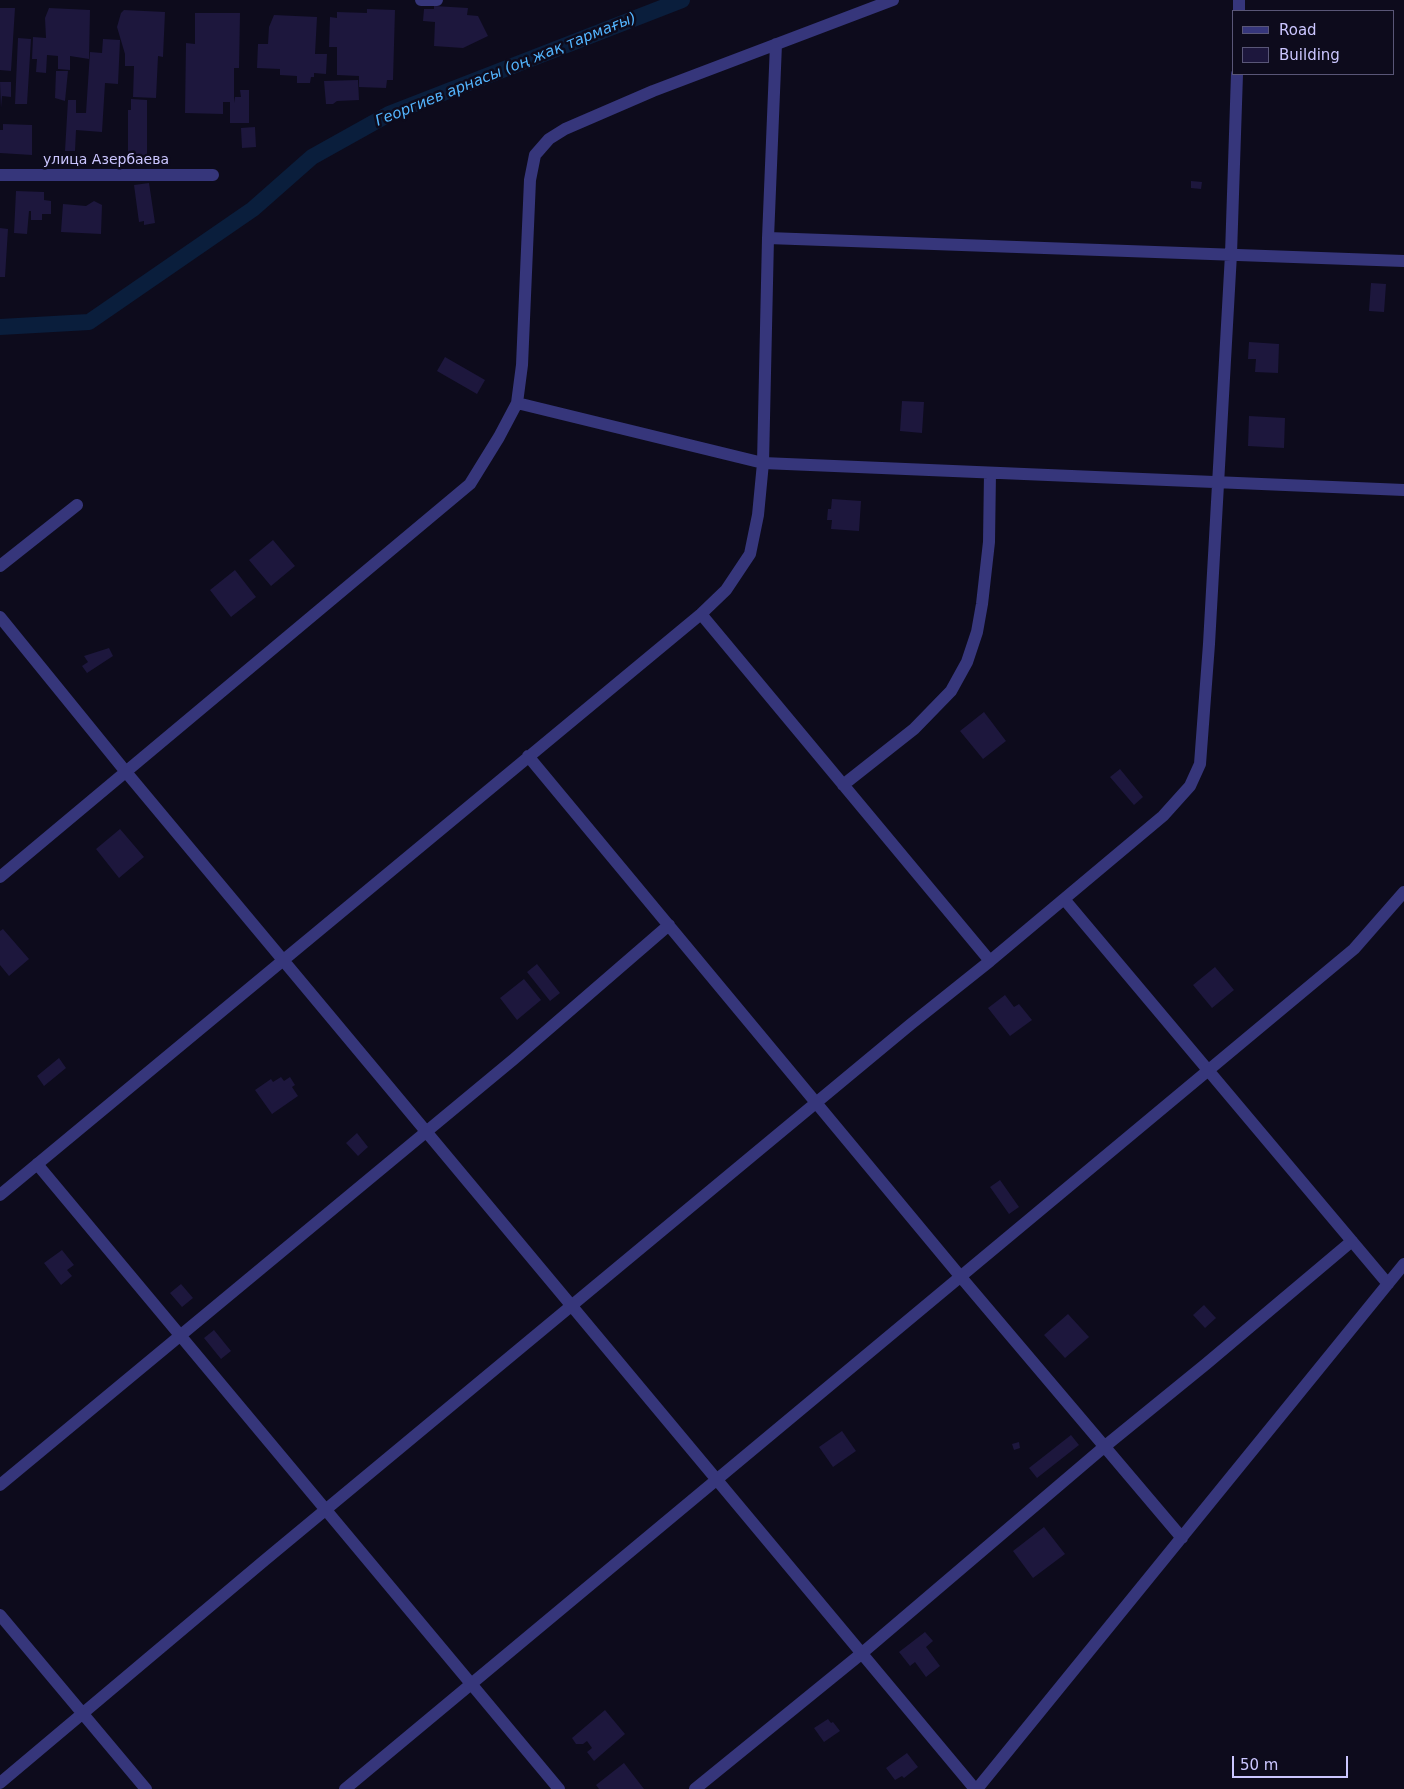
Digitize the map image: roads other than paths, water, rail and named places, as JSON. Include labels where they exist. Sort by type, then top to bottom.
[{"type":"street","points":[[421,0],[437,0]]},
{"type":"street","points":[[0,877],[470,484],[517,403],[522,365],[530,180],[536,155],[549,139],[565,129],[653,91],[893,0]]},
{"type":"street","points":[[0,1195],[701,614],[726,590],[750,554],[758,515],[763,463],[768,238],[776,44]]},
{"type":"street","points":[[0,1783],[325,1510],[990,962],[1163,816],[1190,786],[1200,764],[1219,482],[1231,254],[1237,75]]},
{"type":"street","name":"улица Азербаева","points":[[0,175],[213,175]]},
{"type":"street","points":[[768,238],[1404,261]]},
{"type":"street","points":[[517,403],[763,463],[1404,490]]},
{"type":"street","points":[[843,785],[914,729],[951,691],[967,662],[977,632],[982,604],[988,542],[990,473]]},
{"type":"street","points":[[0,566],[77,505]]},
{"type":"street","points":[[701,614],[990,962]]},
{"type":"street","points":[[0,618],[126,772],[719,1480],[861,1654],[976,1789],[1404,1264]]},
{"type":"street","points":[[528,756],[960,1276],[1182,1538]]},
{"type":"street","points":[[346,1789],[1354,949],[1404,892]]},
{"type":"street","points":[[1064,899],[1388,1284]]},
{"type":"street","points":[[0,1485],[514,1059],[669,925]]},
{"type":"street","points":[[37,1164],[560,1789]]},
{"type":"street","points":[[695,1789],[861,1654],[1104,1447],[1352,1241]]},
{"type":"street","points":[[0,1615],[146,1789]]},
{"type":"waterway","name":"Георгиев арнасы (оң жақ тармағы)","points":[[0,327],[89,322],[253,209],[312,157],[389,114],[682,0]]}]
